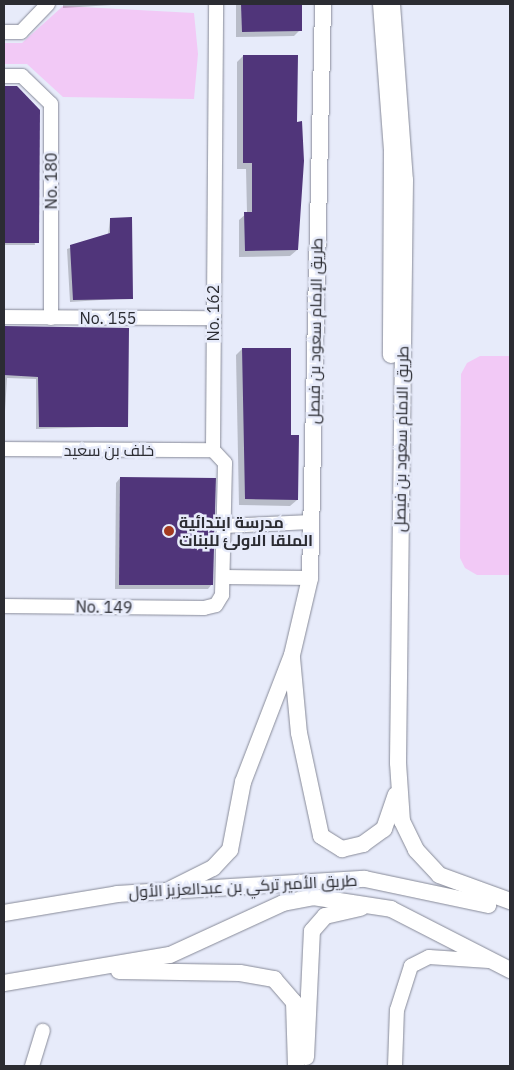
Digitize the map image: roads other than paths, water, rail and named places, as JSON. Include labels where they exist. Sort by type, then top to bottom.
[{"type":"main road","name":"طريق الإمام سعود بن فيصل","points":[[292,655],[310,578],[323,4]]},
{"type":"main road","points":[[381,4],[392,149],[391,539],[399,630]]},
{"type":"main road","name":"طريق الامام سعود بن فيصل","points":[[392,4],[401,90],[405,213],[399,630],[399,788]]},
{"type":"main road","points":[[292,655],[299,733],[321,836],[342,848],[372,839],[388,821],[399,788]]},
{"type":"main road","points":[[171,889],[213,868],[230,850],[252,751],[292,655]]},
{"type":"main road","points":[[399,788],[402,821],[426,863],[456,884],[510,901]]},
{"type":"main road","name":"طريق الأمير تركي بن عبدالعزيز الأول","points":[[4,913],[171,889],[365,879],[510,908]]},
{"type":"main road","name":"طريق الأمير تركي بن عبدالعزيز الأول","points":[[4,983],[188,949],[265,911],[298,900],[337,899],[392,909],[489,961],[510,970]]},
{"type":"main road","points":[[306,1066],[312,931],[336,912],[392,909]]},
{"type":"main road","points":[[82,970],[240,974],[274,979],[294,1002],[296,1066]]},
{"type":"street","points":[[4,32],[21,32],[48,4]]},
{"type":"street","name":"No. 162","points":[[204,608],[216,605],[224,577],[224,463],[213,450],[216,4]]},
{"type":"street","name":"No. 180","points":[[4,76],[22,76],[52,104],[51,318]]},
{"type":"street","name":"No. 155","points":[[4,317],[213,318]]},
{"type":"street","name":"خلف بن سعيد","points":[[4,449],[213,450]]},
{"type":"street","points":[[224,526],[311,522]]},
{"type":"street","points":[[224,577],[310,578]]},
{"type":"street","name":"No. 149","points":[[4,606],[204,608]]},
{"type":"street","points":[[395,1066],[397,1010],[411,966],[429,957],[489,961]]},
{"type":"street","points":[[32,1066],[42,1031]]},
{"type":"place","name":"مدرسة ابتدائية الملقا الاولئ للبنات","points":[[169,531]]}]
